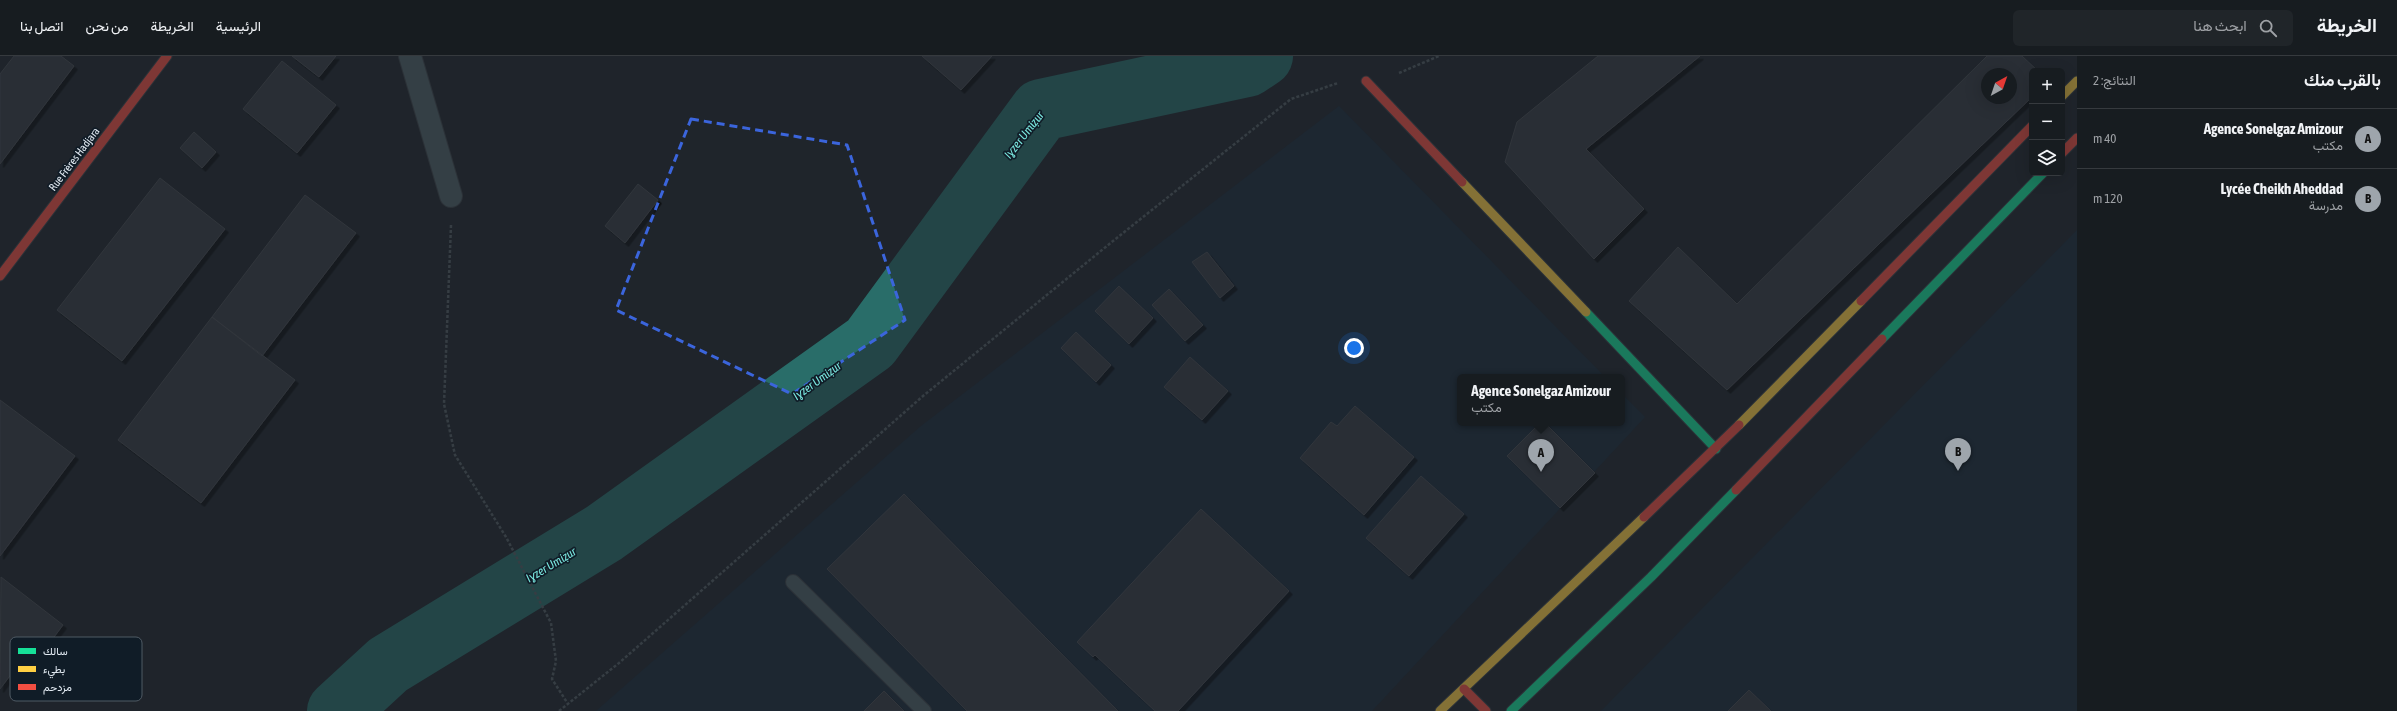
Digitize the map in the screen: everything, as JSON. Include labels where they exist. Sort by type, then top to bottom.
[{"type":"main road","name":"Rue Frères Hadjara","points":[[0,276],[167,56]]},
{"type":"main road","points":[[1366,81],[1716,448]]},
{"type":"main road","points":[[2067,94],[2077,81]]},
{"type":"main road","points":[[1440,711],[1716,448],[2029,129]]},
{"type":"main road","points":[[2065,150],[2077,138]]},
{"type":"main road","points":[[1511,711],[1651,576],[2040,176]]},
{"type":"main road","points":[[1464,689],[1486,711]]},
{"type":"street","points":[[410,56],[451,196]]},
{"type":"lane","points":[[793,582],[924,711]]},
{"type":"path","points":[[559,711],[619,663],[923,396],[1113,241],[1291,99],[1349,80],[1366,81],[1408,70],[1439,56]]},
{"type":"path","points":[[451,196],[451,255],[446,329],[444,404],[454,455],[506,537],[551,623],[556,661],[552,680],[568,704]]},
{"type":"highlighted area","points":[[691,119],[847,145],[905,320],[792,394],[616,310]]},
{"type":"shaded area","points":[[1339,106],[1602,374],[1457,374],[1457,426],[1625,426],[1625,397],[1645,417],[1372,711],[596,711],[921,426]]},
{"type":"shaded area","points":[[2077,230],[2077,711],[1601,711]]},
{"type":"building","points":[[14,56],[61,56],[74,66],[0,164],[0,74]]},
{"type":"building","points":[[292,56],[336,56],[319,77]]},
{"type":"building","points":[[922,56],[992,56],[961,90]]},
{"type":"building","points":[[1598,56],[1700,56],[1586,149],[1644,209],[1594,259],[1505,162],[1517,122]]},
{"type":"building","points":[[1987,56],[2022,56],[2035,68],[2029,68],[2029,100],[1727,390],[1629,301],[1678,247],[1737,304]]},
{"type":"building","points":[[282,61],[336,105],[297,153],[243,109]]},
{"type":"building","points":[[194,132],[216,152],[202,168],[180,148]]},
{"type":"building","points":[[160,178],[225,229],[122,361],[57,310]]},
{"type":"building","points":[[638,184],[658,200],[625,243],[605,226]]},
{"type":"building","points":[[305,195],[356,233],[262,356],[212,317]]},
{"type":"building","points":[[1207,252],[1234,286],[1220,298],[1192,262]]},
{"type":"building","points":[[1119,286],[1153,318],[1129,344],[1095,311]]},
{"type":"building","points":[[1169,289],[1203,325],[1185,341],[1152,305]]},
{"type":"building","points":[[212,317],[295,380],[201,503],[118,440]]},
{"type":"building","points":[[1076,332],[1111,365],[1096,382],[1061,348]]},
{"type":"building","points":[[1190,357],[1228,391],[1202,420],[1164,387]]},
{"type":"building","points":[[0,400],[75,456],[0,556]]},
{"type":"building","points":[[1355,406],[1414,457],[1364,515],[1300,458],[1331,422],[1337,426]]},
{"type":"building","points":[[1537,426],[1548,426],[1595,473],[1560,508],[1507,456]]},
{"type":"building","points":[[1421,476],[1464,514],[1409,576],[1366,538]]},
{"type":"building","points":[[904,494],[1118,711],[967,711],[827,569]]},
{"type":"building","points":[[1201,509],[1289,591],[1178,711],[1155,711],[1095,655],[1093,657],[1077,642]]},
{"type":"building","points":[[1,577],[63,625],[54,637],[10,637],[10,676],[0,689]]},
{"type":"building","points":[[1749,690],[1771,711],[1728,711]]},
{"type":"building","points":[[884,691],[904,711],[864,711]]},
{"type":"waterway","name":"Iɣzer Umiẓur","points":[[338,711],[388,665],[604,533],[870,343],[1041,110],[1247,66],[1262,56]]},
{"type":"traffic: fast","points":[[1882,339],[2040,176]]},
{"type":"traffic: fast","points":[[1586,312],[1716,449]]},
{"type":"traffic: fast","points":[[1511,711],[1651,577],[1736,490]]},
{"type":"traffic: slow","points":[[2065,93],[2077,81]]},
{"type":"traffic: slow","points":[[1462,182],[1586,312]]},
{"type":"traffic: slow","points":[[1739,425],[1861,301]]},
{"type":"traffic: slow","points":[[1440,711],[1644,517]]},
{"type":"traffic: jam","points":[[0,276],[167,56]]},
{"type":"traffic: jam","points":[[1366,81],[1462,182]]},
{"type":"traffic: jam","points":[[1861,301],[2029,129]]},
{"type":"traffic: jam","points":[[2065,150],[2077,138]]},
{"type":"traffic: jam","points":[[1736,490],[1882,339]]},
{"type":"traffic: jam","points":[[1644,517],[1739,425]]},
{"type":"traffic: jam","points":[[1464,689],[1486,711]]},
{"type":"place","name":"Lycée Cheikh Aheddad","points":[[1958,471]]},
{"type":"place","name":"Agence Sonelgaz Amizour","points":[[1541,472]]}]
